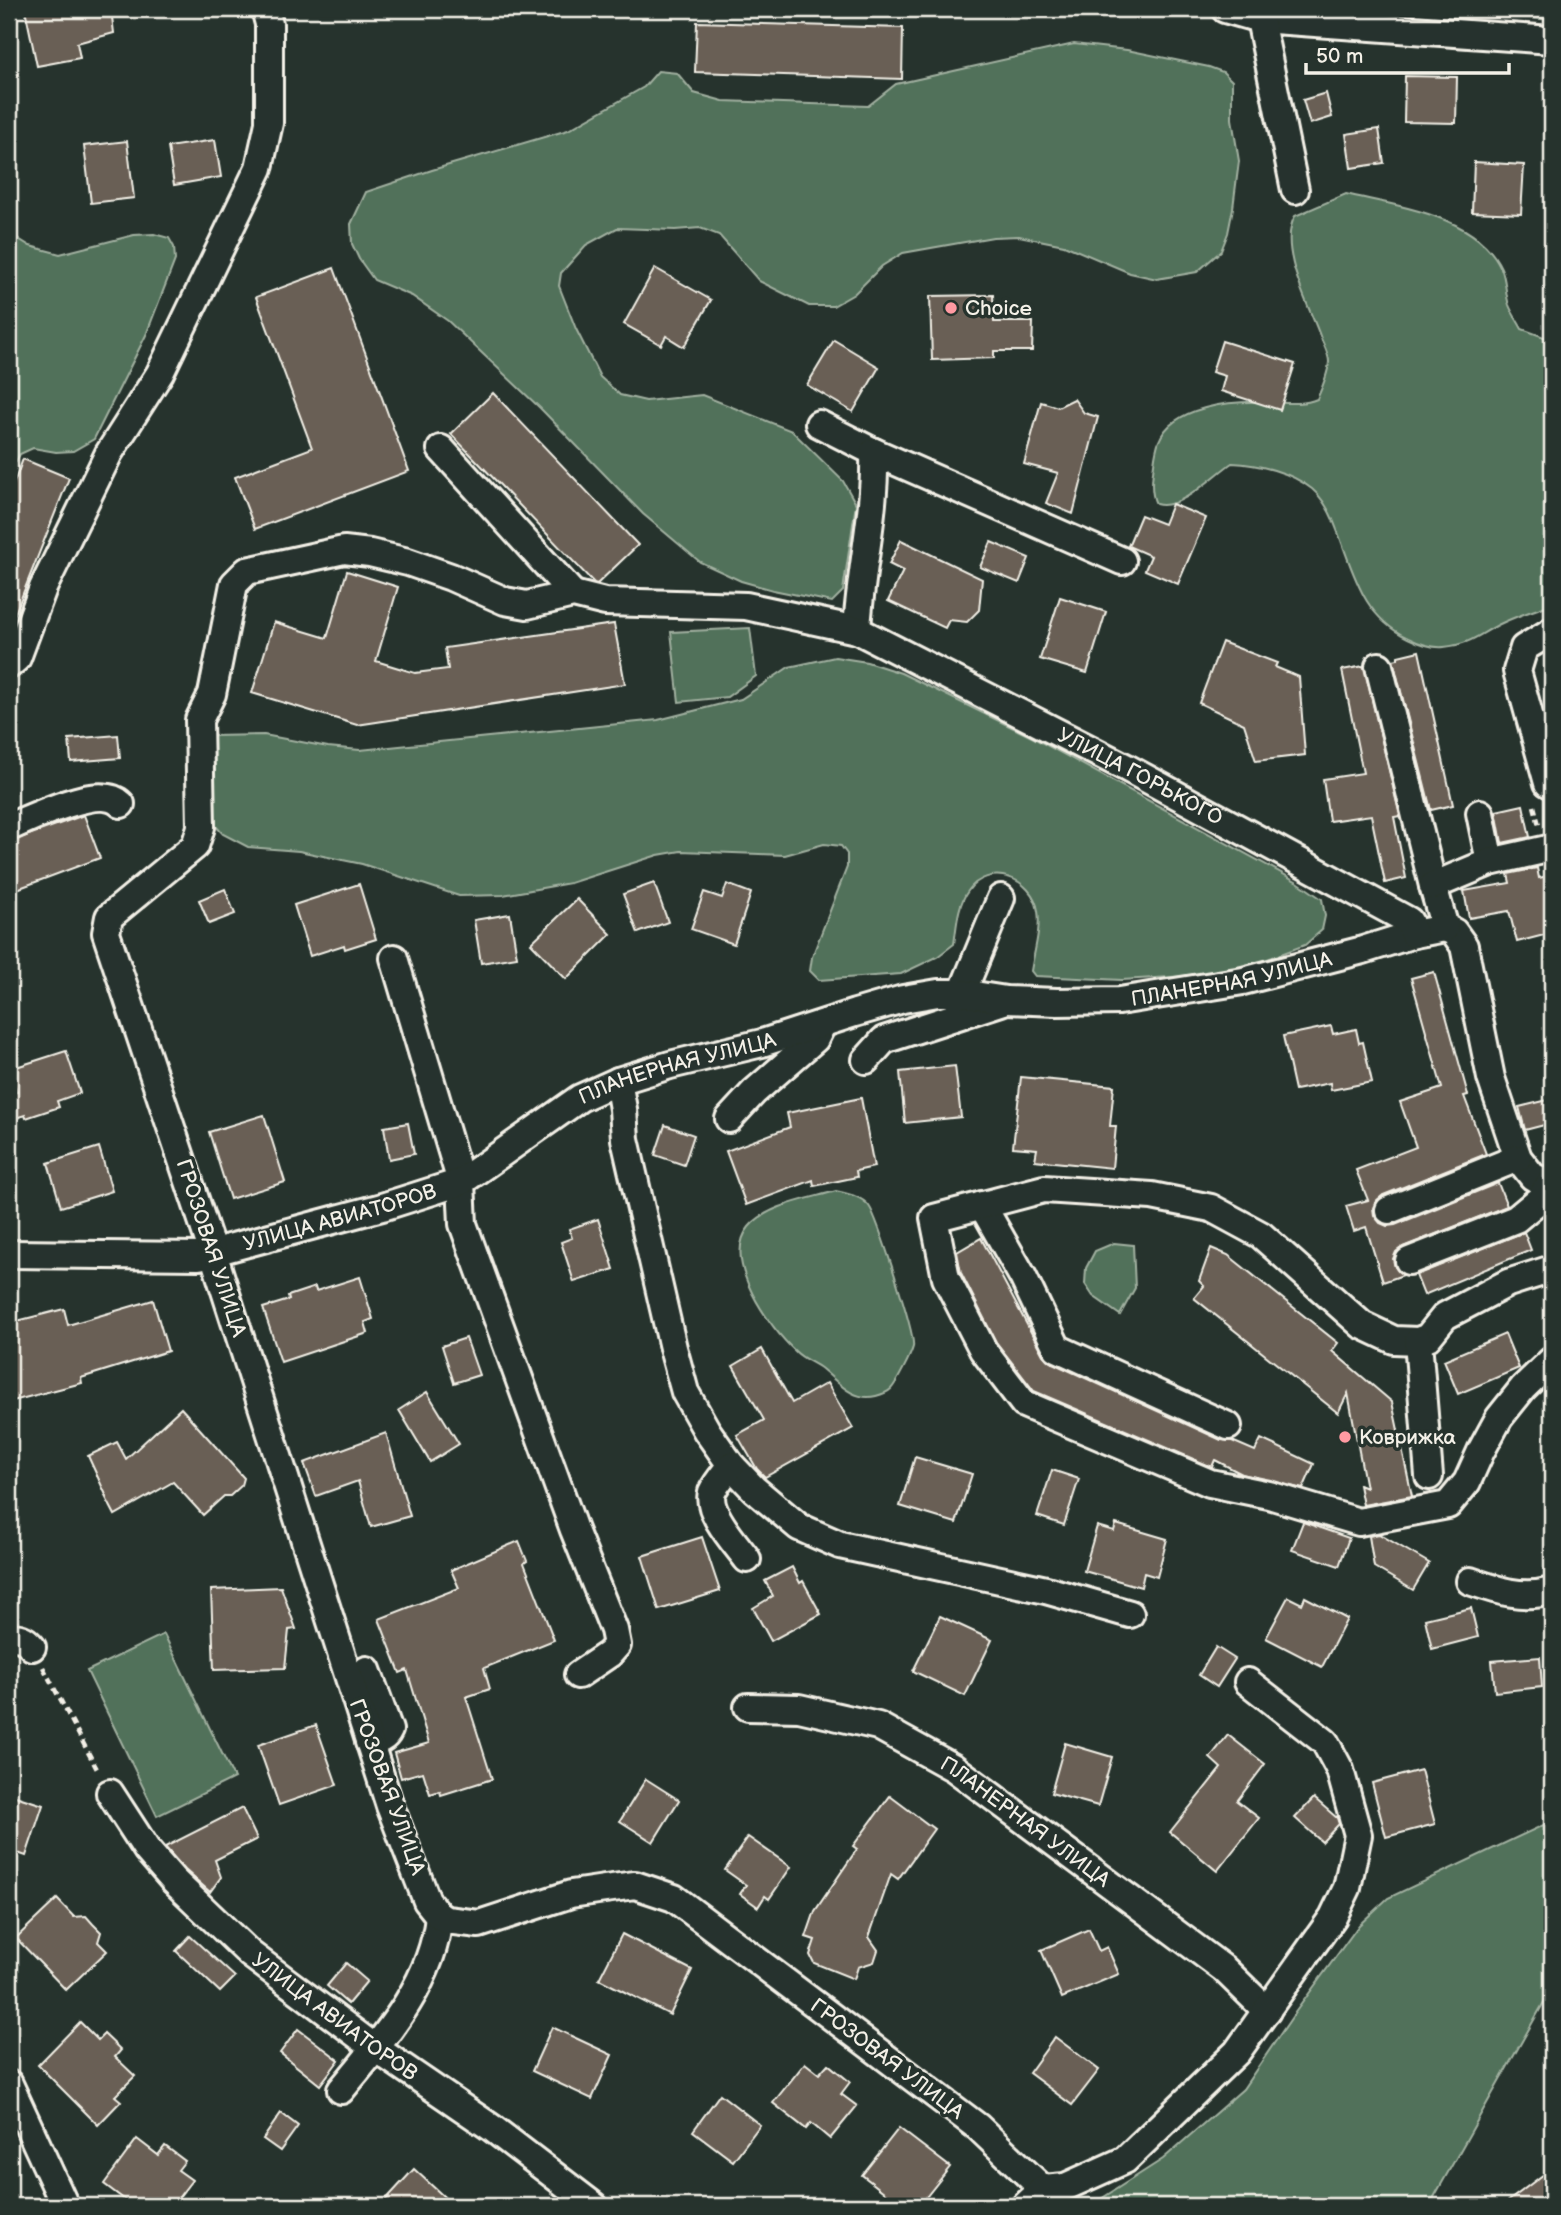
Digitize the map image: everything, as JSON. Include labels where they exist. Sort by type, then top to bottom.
[{"type":"street","points":[[9,665],[17,658],[43,588],[109,453],[160,373],[259,168],[269,123],[269,24],[265,9]]},
{"type":"street","points":[[1225,9],[1260,19],[1552,40]]},
{"type":"street","points":[[1260,19],[1295,190]]},
{"type":"street","points":[[819,424],[874,452],[1122,561]]},
{"type":"street","points":[[441,449],[573,594]]},
{"type":"street","points":[[857,630],[858,603],[875,474],[874,452]]},
{"type":"street","name":"ГРОЗОВАЯ УЛИЦА","points":[[573,594],[527,605],[505,601],[452,577],[408,562],[344,550],[247,572],[234,584],[212,694],[198,720],[201,827],[195,846],[109,917],[106,933],[213,1253],[390,1806],[427,1901],[439,1916],[446,1920],[479,1924],[571,1894],[635,1885],[674,1898],[978,2127],[1034,2198]]},
{"type":"street","name":"УЛИЦА ГОРЬКОГО","points":[[573,594],[604,602],[746,606],[857,630],[1127,768],[1409,921],[1414,934]]},
{"type":"street","points":[[1552,631],[1524,648],[1517,671],[1544,771],[1548,783],[1552,785]]},
{"type":"street","points":[[1379,666],[1445,928],[1454,932],[1464,946],[1491,1078],[1518,1158],[1533,1177],[1550,1184],[1540,1199],[1516,1219],[1409,1261]]},
{"type":"street","points":[[9,827],[77,800],[116,798],[121,804]]},
{"type":"street","points":[[1480,813],[1490,862]]},
{"type":"street","points":[[1433,886],[1490,862],[1552,848]]},
{"type":"street","points":[[962,993],[1001,898]]},
{"type":"street","name":"ПЛАНЕРНАЯ УЛИЦА","points":[[461,1182],[580,1098],[618,1081],[670,1065],[762,1043],[903,999],[937,993],[962,993],[1006,1000],[1119,1001],[1256,977],[1445,928]]},
{"type":"street","points":[[394,958],[461,1182],[463,1224],[574,1530],[614,1630],[617,1645],[609,1654],[578,1675]]},
{"type":"street","points":[[866,1060],[884,1040],[1006,1000]]},
{"type":"street","points":[[729,1119],[754,1092],[815,1039],[822,1024]]},
{"type":"street","points":[[618,1081],[625,1139],[685,1392],[707,1431],[731,1465],[754,1489],[799,1527],[840,1545],[1046,1590],[1130,1614]]},
{"type":"street","points":[[1389,1210],[1518,1158]]},
{"type":"street","name":"УЛИЦА АВИАТОРОВ","points":[[9,1254],[199,1256],[382,1207],[461,1182]]},
{"type":"street","points":[[1552,1269],[1508,1283],[1445,1316],[1428,1337],[1418,1341],[1394,1340],[1362,1325],[1261,1235],[1211,1208],[1152,1196],[1044,1189],[934,1218],[946,1278],[983,1350],[1024,1404],[1210,1483],[1269,1495],[1359,1522],[1448,1505],[1467,1482],[1499,1418],[1523,1388],[1552,1360]]},
{"type":"street","points":[[982,1205],[1023,1277],[1057,1348],[1227,1426]]},
{"type":"street","points":[[1418,1341],[1429,1476]]},
{"type":"street","points":[[731,1465],[712,1492],[712,1504],[717,1517],[747,1559]]},
{"type":"street","points":[[1470,1581],[1500,1591],[1536,1596],[1552,1591]]},
{"type":"street","points":[[367,1670],[388,1730],[382,1739],[369,1742]]},
{"type":"street","points":[[1034,2198],[1125,2160],[1237,2052],[1334,1917],[1347,1888],[1357,1835],[1340,1770],[1325,1742],[1248,1682]]},
{"type":"street","name":"ПЛАНЕРНАЯ УЛИЦА","points":[[748,1707],[799,1708],[878,1726],[954,1768],[1224,1969],[1267,2011]]},
{"type":"street","name":"УЛИЦА АВИАТОРОВ","points":[[110,1793],[147,1850],[174,1881],[250,1954],[375,2048],[492,2128],[594,2206]]},
{"type":"street","points":[[341,2090],[392,2026],[430,1957],[437,1938],[439,1916]]},
{"type":"street","points":[[9,2084],[65,2206]]},
{"type":"path","points":[[20,1642],[110,1793]]},
{"type":"green space","points":[[1448,9],[1552,9],[1552,20],[1453,10]]},
{"type":"green space","points":[[1074,44],[1127,50],[1209,67],[1223,72],[1232,81],[1232,119],[1239,161],[1233,208],[1221,251],[1197,272],[1157,279],[1130,273],[1064,245],[1019,236],[993,237],[903,253],[882,266],[854,294],[833,306],[809,306],[759,281],[719,235],[700,228],[617,228],[586,245],[561,273],[559,286],[576,329],[600,377],[620,395],[646,401],[702,395],[792,431],[843,481],[856,504],[843,591],[832,602],[741,581],[700,562],[643,514],[540,408],[448,321],[412,296],[374,280],[352,244],[351,224],[366,192],[568,130],[644,87],[658,71],[677,73],[694,93],[723,101],[868,106],[896,84]]},
{"type":"green space","points":[[1346,194],[1433,216],[1455,224],[1474,236],[1490,250],[1501,268],[1509,305],[1522,329],[1552,340],[1552,604],[1514,618],[1454,646],[1435,647],[1416,642],[1392,629],[1380,618],[1362,592],[1327,508],[1312,489],[1294,478],[1263,467],[1232,463],[1196,491],[1175,503],[1156,504],[1154,499],[1152,481],[1158,444],[1166,429],[1177,420],[1190,413],[1220,405],[1251,402],[1298,403],[1317,399],[1326,377],[1329,359],[1292,260],[1290,229],[1295,216]]},
{"type":"green space","points":[[9,233],[30,246],[60,254],[134,235],[154,234],[169,238],[174,247],[175,260],[146,335],[94,439],[73,451],[56,452],[33,448],[20,454],[9,474]]},
{"type":"green space","points":[[750,628],[756,676],[727,697],[679,702],[671,632]]},
{"type":"green space","points":[[835,657],[867,662],[901,673],[1032,737],[1296,881],[1322,899],[1325,916],[1322,930],[1305,945],[1241,969],[1204,975],[1122,980],[1035,976],[1031,971],[1039,918],[1034,899],[1028,889],[1009,877],[987,877],[977,882],[964,897],[954,944],[937,957],[901,974],[819,980],[810,971],[812,957],[847,867],[847,854],[841,846],[824,844],[785,855],[681,851],[658,855],[570,883],[503,895],[459,896],[362,864],[299,851],[248,847],[223,834],[196,804],[211,736],[264,735],[360,750],[658,720],[741,699],[789,667]]},
{"type":"green space","points":[[836,1191],[850,1194],[869,1206],[880,1231],[909,1322],[912,1351],[890,1390],[876,1396],[860,1396],[846,1390],[785,1341],[752,1293],[741,1258],[742,1241],[749,1227],[757,1219],[777,1208]]},
{"type":"green space","points":[[1114,1243],[1133,1245],[1135,1288],[1120,1315],[1093,1296],[1085,1284],[1086,1268],[1095,1251]]},
{"type":"green space","points":[[164,1634],[234,1778],[157,1816],[87,1671]]},
{"type":"green space","points":[[1552,1821],[1552,1988],[1429,2206],[1090,2206],[1163,2159],[1243,2089],[1359,1925],[1388,1898]]},
{"type":"building","points":[[25,9],[111,9],[114,33],[77,43],[80,58],[37,66]]},
{"type":"building","points":[[697,22],[903,28],[902,79],[695,72]]},
{"type":"building","points":[[1405,76],[1457,77],[1456,123],[1404,122]]},
{"type":"building","points":[[1326,93],[1332,117],[1310,124],[1303,100]]},
{"type":"building","points":[[1379,129],[1384,163],[1351,168],[1346,134]]},
{"type":"building","points":[[215,140],[221,177],[174,185],[168,147]]},
{"type":"building","points":[[127,141],[134,198],[91,203],[84,146]]},
{"type":"building","points":[[1474,162],[1524,165],[1521,214],[1472,212]]},
{"type":"building","points":[[334,268],[409,471],[255,529],[235,477],[312,448],[256,297]]},
{"type":"building","points":[[655,268],[711,300],[684,347],[666,336],[661,345],[624,324]]},
{"type":"building","points":[[993,295],[994,322],[1033,322],[1032,351],[994,351],[994,358],[932,360],[930,296]]},
{"type":"building","points":[[834,340],[879,367],[853,412],[807,385]]},
{"type":"building","points":[[1222,341],[1295,364],[1280,410],[1221,391],[1225,376],[1212,372]]},
{"type":"building","points":[[493,393],[638,545],[597,584],[451,434]]},
{"type":"building","points":[[1074,399],[1084,413],[1098,417],[1073,514],[1046,503],[1058,473],[1024,464],[1041,402],[1058,407]]},
{"type":"building","points":[[23,459],[69,478],[10,626],[9,496]]},
{"type":"building","points":[[1172,504],[1206,518],[1178,584],[1145,570],[1151,556],[1128,546],[1141,515],[1164,524]]},
{"type":"building","points":[[901,540],[982,579],[979,610],[967,622],[949,620],[945,628],[888,601],[903,571],[889,564]]},
{"type":"building","points":[[991,542],[1029,558],[1019,583],[980,567]]},
{"type":"building","points":[[347,571],[398,587],[376,661],[415,673],[448,669],[445,648],[614,624],[625,684],[357,725],[252,693],[274,622],[327,638]]},
{"type":"building","points":[[1060,597],[1106,612],[1087,673],[1040,659]]},
{"type":"building","points":[[1222,642],[1277,663],[1275,667],[1299,677],[1305,755],[1256,761],[1244,724],[1199,703]]},
{"type":"building","points":[[1419,651],[1453,805],[1431,810],[1393,660],[1398,659],[1398,656]]},
{"type":"building","points":[[1364,666],[1400,816],[1394,817],[1406,878],[1385,883],[1371,815],[1329,821],[1323,779],[1363,773],[1342,670]]},
{"type":"building","points":[[118,735],[120,758],[71,762],[69,739]]},
{"type":"building","points":[[1523,805],[1530,837],[1502,843],[1496,811]]},
{"type":"building","points":[[84,815],[100,858],[9,892],[9,842]]},
{"type":"building","points":[[1537,868],[1539,878],[1552,875],[1552,933],[1517,942],[1509,911],[1469,918],[1464,891],[1510,883],[1508,874]]},
{"type":"building","points":[[654,883],[668,922],[638,933],[623,894]]},
{"type":"building","points":[[359,884],[376,939],[345,949],[344,945],[310,956],[294,905]]},
{"type":"building","points":[[727,884],[751,893],[734,944],[691,929],[704,892],[722,898]]},
{"type":"building","points":[[225,889],[235,914],[209,924],[199,900]]},
{"type":"building","points":[[577,899],[611,934],[566,979],[531,943]]},
{"type":"building","points":[[510,914],[517,957],[481,963],[474,920]]},
{"type":"building","points":[[1434,972],[1468,1095],[1464,1096],[1486,1154],[1383,1195],[1376,1201],[1374,1215],[1380,1223],[1395,1225],[1498,1183],[1507,1206],[1403,1247],[1396,1252],[1393,1259],[1395,1267],[1403,1275],[1383,1282],[1366,1227],[1354,1231],[1346,1206],[1368,1200],[1356,1170],[1416,1147],[1400,1102],[1442,1088],[1411,978]]},
{"type":"building","points":[[1331,1026],[1333,1034],[1356,1029],[1359,1043],[1363,1042],[1372,1082],[1331,1090],[1330,1083],[1295,1090],[1283,1036]]},
{"type":"building","points":[[66,1051],[80,1093],[57,1101],[59,1107],[26,1118],[25,1115],[9,1120],[9,1094],[17,1092],[10,1069]]},
{"type":"building","points":[[955,1066],[961,1117],[905,1123],[900,1072]]},
{"type":"building","points":[[1021,1077],[1114,1086],[1110,1126],[1116,1126],[1112,1168],[1035,1160],[1037,1149],[1013,1147]]},
{"type":"building","points":[[861,1098],[874,1167],[856,1171],[857,1177],[814,1186],[813,1180],[746,1205],[726,1151],[790,1127],[787,1113]]},
{"type":"building","points":[[1552,1099],[1552,1123],[1525,1130],[1519,1107]]},
{"type":"building","points":[[264,1115],[285,1182],[230,1199],[209,1132]]},
{"type":"building","points":[[408,1123],[414,1154],[389,1159],[384,1127]]},
{"type":"building","points":[[665,1125],[694,1135],[684,1165],[655,1155]]},
{"type":"building","points":[[99,1147],[112,1191],[61,1207],[48,1163]]},
{"type":"building","points":[[598,1219],[614,1269],[574,1282],[561,1242],[572,1238],[569,1229]]},
{"type":"building","points":[[1524,1232],[1531,1250],[1424,1295],[1416,1275]]},
{"type":"building","points":[[981,1238],[1043,1355],[1050,1362],[1221,1440],[1232,1441],[1255,1451],[1261,1439],[1314,1464],[1303,1489],[1242,1474],[1215,1460],[1212,1467],[1034,1391],[996,1342],[961,1273],[957,1252]]},
{"type":"building","points":[[1211,1248],[1228,1255],[1338,1343],[1332,1351],[1392,1402],[1412,1496],[1363,1505],[1359,1485],[1366,1488],[1348,1393],[1338,1413],[1194,1298],[1204,1286],[1199,1281]]},
{"type":"building","points":[[360,1277],[373,1319],[365,1322],[368,1333],[281,1362],[263,1308],[289,1300],[288,1296],[315,1287],[316,1291]]},
{"type":"building","points":[[153,1300],[168,1351],[81,1378],[82,1383],[9,1402],[9,1323],[64,1309],[68,1325]]},
{"type":"building","points":[[1505,1334],[1519,1368],[1458,1394],[1444,1360]]},
{"type":"building","points":[[466,1338],[479,1375],[454,1383],[442,1346]]},
{"type":"building","points":[[762,1349],[792,1403],[827,1383],[853,1428],[765,1477],[757,1469],[737,1435],[764,1420],[733,1366]]},
{"type":"building","points":[[427,1392],[459,1444],[430,1462],[399,1410]]},
{"type":"building","points":[[181,1408],[244,1478],[242,1485],[230,1496],[224,1496],[203,1515],[173,1482],[115,1515],[88,1456],[117,1442],[126,1459]]},
{"type":"building","points":[[386,1433],[410,1516],[371,1527],[358,1481],[316,1496],[304,1463]]},
{"type":"building","points":[[915,1457],[972,1474],[956,1523],[900,1506]]},
{"type":"building","points":[[1052,1470],[1079,1479],[1064,1525],[1037,1516]]},
{"type":"building","points":[[1303,1522],[1349,1538],[1339,1566],[1292,1550]]},
{"type":"building","points":[[1116,1524],[1167,1539],[1157,1577],[1144,1573],[1141,1587],[1084,1571],[1097,1526],[1114,1531]]},
{"type":"building","points":[[1379,1534],[1429,1563],[1413,1590],[1374,1567],[1369,1536]]},
{"type":"building","points":[[702,1537],[720,1591],[659,1610],[642,1556]]},
{"type":"building","points":[[519,1541],[527,1561],[524,1563],[554,1640],[484,1668],[490,1689],[466,1697],[492,1779],[441,1795],[440,1791],[430,1794],[423,1772],[401,1778],[394,1753],[429,1743],[407,1670],[400,1673],[379,1619],[459,1588],[451,1570]]},
{"type":"building","points":[[792,1567],[821,1614],[771,1641],[753,1608],[773,1596],[765,1581]]},
{"type":"building","points":[[281,1587],[296,1629],[289,1630],[285,1668],[214,1670],[211,1590]]},
{"type":"building","points":[[1288,1597],[1302,1604],[1305,1597],[1347,1619],[1322,1667],[1266,1638]]},
{"type":"building","points":[[1471,1608],[1478,1637],[1432,1649],[1425,1619]]},
{"type":"building","points":[[940,1616],[992,1640],[965,1696],[913,1671]]},
{"type":"building","points":[[1216,1647],[1235,1659],[1217,1687],[1199,1675]]},
{"type":"building","points":[[1540,1657],[1542,1687],[1495,1692],[1492,1661]]},
{"type":"building","points":[[316,1725],[337,1785],[279,1805],[258,1745]]},
{"type":"building","points":[[1228,1735],[1265,1764],[1237,1801],[1259,1818],[1217,1871],[1170,1832],[1221,1768],[1210,1758]]},
{"type":"building","points":[[1065,1743],[1112,1757],[1098,1806],[1051,1793]]},
{"type":"building","points":[[1421,1770],[1435,1824],[1386,1837],[1372,1783]]},
{"type":"building","points":[[646,1779],[679,1800],[653,1842],[620,1821]]},
{"type":"building","points":[[9,1794],[43,1805],[26,1856],[9,1850]]},
{"type":"building","points":[[890,1796],[934,1829],[898,1879],[891,1874],[869,1937],[878,1950],[874,1962],[858,1967],[854,1979],[814,1963],[810,1955],[815,1940],[806,1937],[815,1911],[857,1849],[853,1846]]},
{"type":"building","points":[[1314,1798],[1337,1818],[1339,1824],[1322,1842],[1295,1818]]},
{"type":"building","points":[[242,1808],[257,1839],[215,1860],[221,1877],[210,1892],[185,1870],[165,1847]]},
{"type":"building","points":[[748,1837],[791,1867],[769,1899],[765,1896],[758,1907],[740,1894],[746,1885],[725,1870]]},
{"type":"building","points":[[57,1899],[74,1917],[86,1916],[101,1932],[98,1942],[107,1951],[66,1990],[16,1938]]},
{"type":"building","points":[[1089,1929],[1099,1951],[1107,1947],[1119,1974],[1062,1998],[1041,1950]]},
{"type":"building","points":[[622,1934],[692,1970],[670,2015],[599,1979]]},
{"type":"building","points":[[190,1936],[235,1977],[220,1992],[176,1951]]},
{"type":"building","points":[[346,1963],[367,1981],[348,2004],[327,1986]]},
{"type":"building","points":[[80,2022],[98,2040],[104,2034],[121,2050],[115,2057],[135,2076],[115,2096],[121,2101],[98,2125],[38,2065]]},
{"type":"building","points":[[552,2027],[612,2055],[592,2099],[532,2071]]},
{"type":"building","points":[[298,2029],[339,2060],[320,2085],[280,2053]]},
{"type":"building","points":[[1055,2037],[1099,2070],[1072,2105],[1029,2073]]},
{"type":"building","points":[[805,2063],[819,2074],[828,2064],[850,2082],[841,2094],[857,2106],[830,2139],[811,2123],[806,2129],[773,2103]]},
{"type":"building","points":[[720,2094],[760,2125],[733,2161],[693,2131]]},
{"type":"building","points":[[281,2113],[298,2126],[280,2151],[263,2139]]},
{"type":"building","points":[[899,2128],[950,2167],[919,2206],[902,2206],[862,2175]]},
{"type":"building","points":[[137,2139],[158,2155],[165,2146],[185,2161],[178,2170],[192,2180],[172,2206],[133,2206],[104,2184]]},
{"type":"building","points":[[1552,2168],[1552,2206],[1502,2206]]},
{"type":"building","points":[[414,2169],[454,2206],[380,2206]]},
{"type":"place","name":"Choice","points":[[951,308]]},
{"type":"place","name":"Коврижка","points":[[1345,1437]]}]
